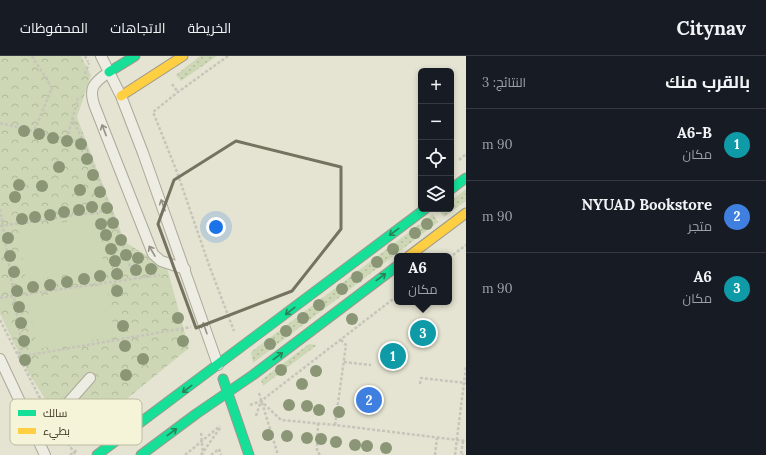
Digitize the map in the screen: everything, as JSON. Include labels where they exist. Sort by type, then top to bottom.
[{"type":"street","points":[[109,72],[135,56]]},
{"type":"street","points":[[121,96],[183,56]]},
{"type":"street","points":[[454,187],[466,178]]},
{"type":"street","points":[[142,422],[250,342],[421,212]]},
{"type":"street","points":[[414,253],[466,213]]},
{"type":"street","points":[[141,455],[253,375],[394,268]]},
{"type":"street","points":[[218,365],[249,455]]},
{"type":"street","points":[[97,455],[110,445]]},
{"type":"lane","points":[[101,56],[121,96],[157,189],[218,365]]},
{"type":"lane","points":[[109,72],[98,80],[91,90],[91,98],[97,114],[153,254],[161,262],[185,269]]},
{"type":"lane","points":[[0,359],[19,399]]},
{"type":"lane","points":[[71,399],[90,378]]},
{"type":"lane","points":[[40,445],[45,455]]},
{"type":"path","points":[[32,56],[52,88],[34,131]]},
{"type":"path","points":[[228,56],[153,112],[177,172],[233,330],[237,333]]},
{"type":"path","points":[[84,76],[88,63]]},
{"type":"path","points":[[67,139],[78,97]]},
{"type":"path","points":[[72,117],[111,210],[134,278]]},
{"type":"path","points":[[0,123],[84,143]]},
{"type":"path","points":[[0,209],[22,347],[18,357]]},
{"type":"path","points":[[2,226],[111,210]]},
{"type":"path","points":[[452,256],[466,245]]},
{"type":"path","points":[[0,298],[161,275]]},
{"type":"path","points":[[246,406],[261,401],[394,298]]},
{"type":"path","points":[[0,320],[40,399]]},
{"type":"path","points":[[18,357],[192,326]]},
{"type":"path","points":[[335,425],[346,345],[341,340]]},
{"type":"path","points":[[344,362],[371,365]]},
{"type":"path","points":[[454,455],[466,367]]},
{"type":"path","points":[[420,384],[421,378],[465,383]]},
{"type":"path","points":[[257,387],[278,455]]},
{"type":"path","points":[[256,416],[261,401]]},
{"type":"path","points":[[261,401],[281,420],[318,423],[465,441],[462,455]]},
{"type":"path","points":[[318,423],[317,451],[320,455]]},
{"type":"path","points":[[185,455],[222,425],[202,454]]},
{"type":"path","points":[[201,428],[202,454]]},
{"type":"path","points":[[435,455],[437,438]]},
{"type":"path","points":[[69,445],[76,455]]},
{"type":"path","points":[[211,455],[219,449],[221,455]]},
{"type":"highlighted area","points":[[236,141],[341,167],[341,229],[292,291],[196,328],[158,224],[174,180]]},
{"type":"green space","points":[[0,56],[81,56],[91,75],[77,117],[125,242],[167,268],[189,348],[127,399],[45,399],[28,372],[0,314]]},
{"type":"green space","points":[[200,56],[217,56],[181,81],[176,75]]},
{"type":"green space","points":[[466,189],[466,201],[454,210],[454,199]]},
{"type":"green space","points":[[440,212],[451,212],[444,217]]},
{"type":"green space","points":[[433,214],[438,222],[397,253],[394,253],[394,256],[253,363],[251,352]]},
{"type":"green space","points":[[96,217],[104,268],[26,281],[18,230]]},
{"type":"green space","points":[[106,285],[115,336],[37,349],[28,298]]},
{"type":"green space","points":[[309,344],[317,345],[263,386],[261,380]]},
{"type":"traffic: fast","points":[[109,72],[135,56]]},
{"type":"traffic: fast","points":[[454,187],[466,178]]},
{"type":"traffic: fast","points":[[142,421],[421,212]]},
{"type":"traffic: fast","points":[[141,455],[196,414],[253,375],[394,268]]},
{"type":"traffic: fast","points":[[223,379],[249,455]]},
{"type":"traffic: fast","points":[[97,455],[110,445]]},
{"type":"traffic: slow","points":[[121,96],[183,56]]},
{"type":"traffic: slow","points":[[413,253],[466,213]]},
{"type":"place","name":"A6","points":[[423,333]]},
{"type":"place","name":"A6-B","points":[[393,356]]},
{"type":"place","name":"NYUAD Bookstore","points":[[369,400]]}]
